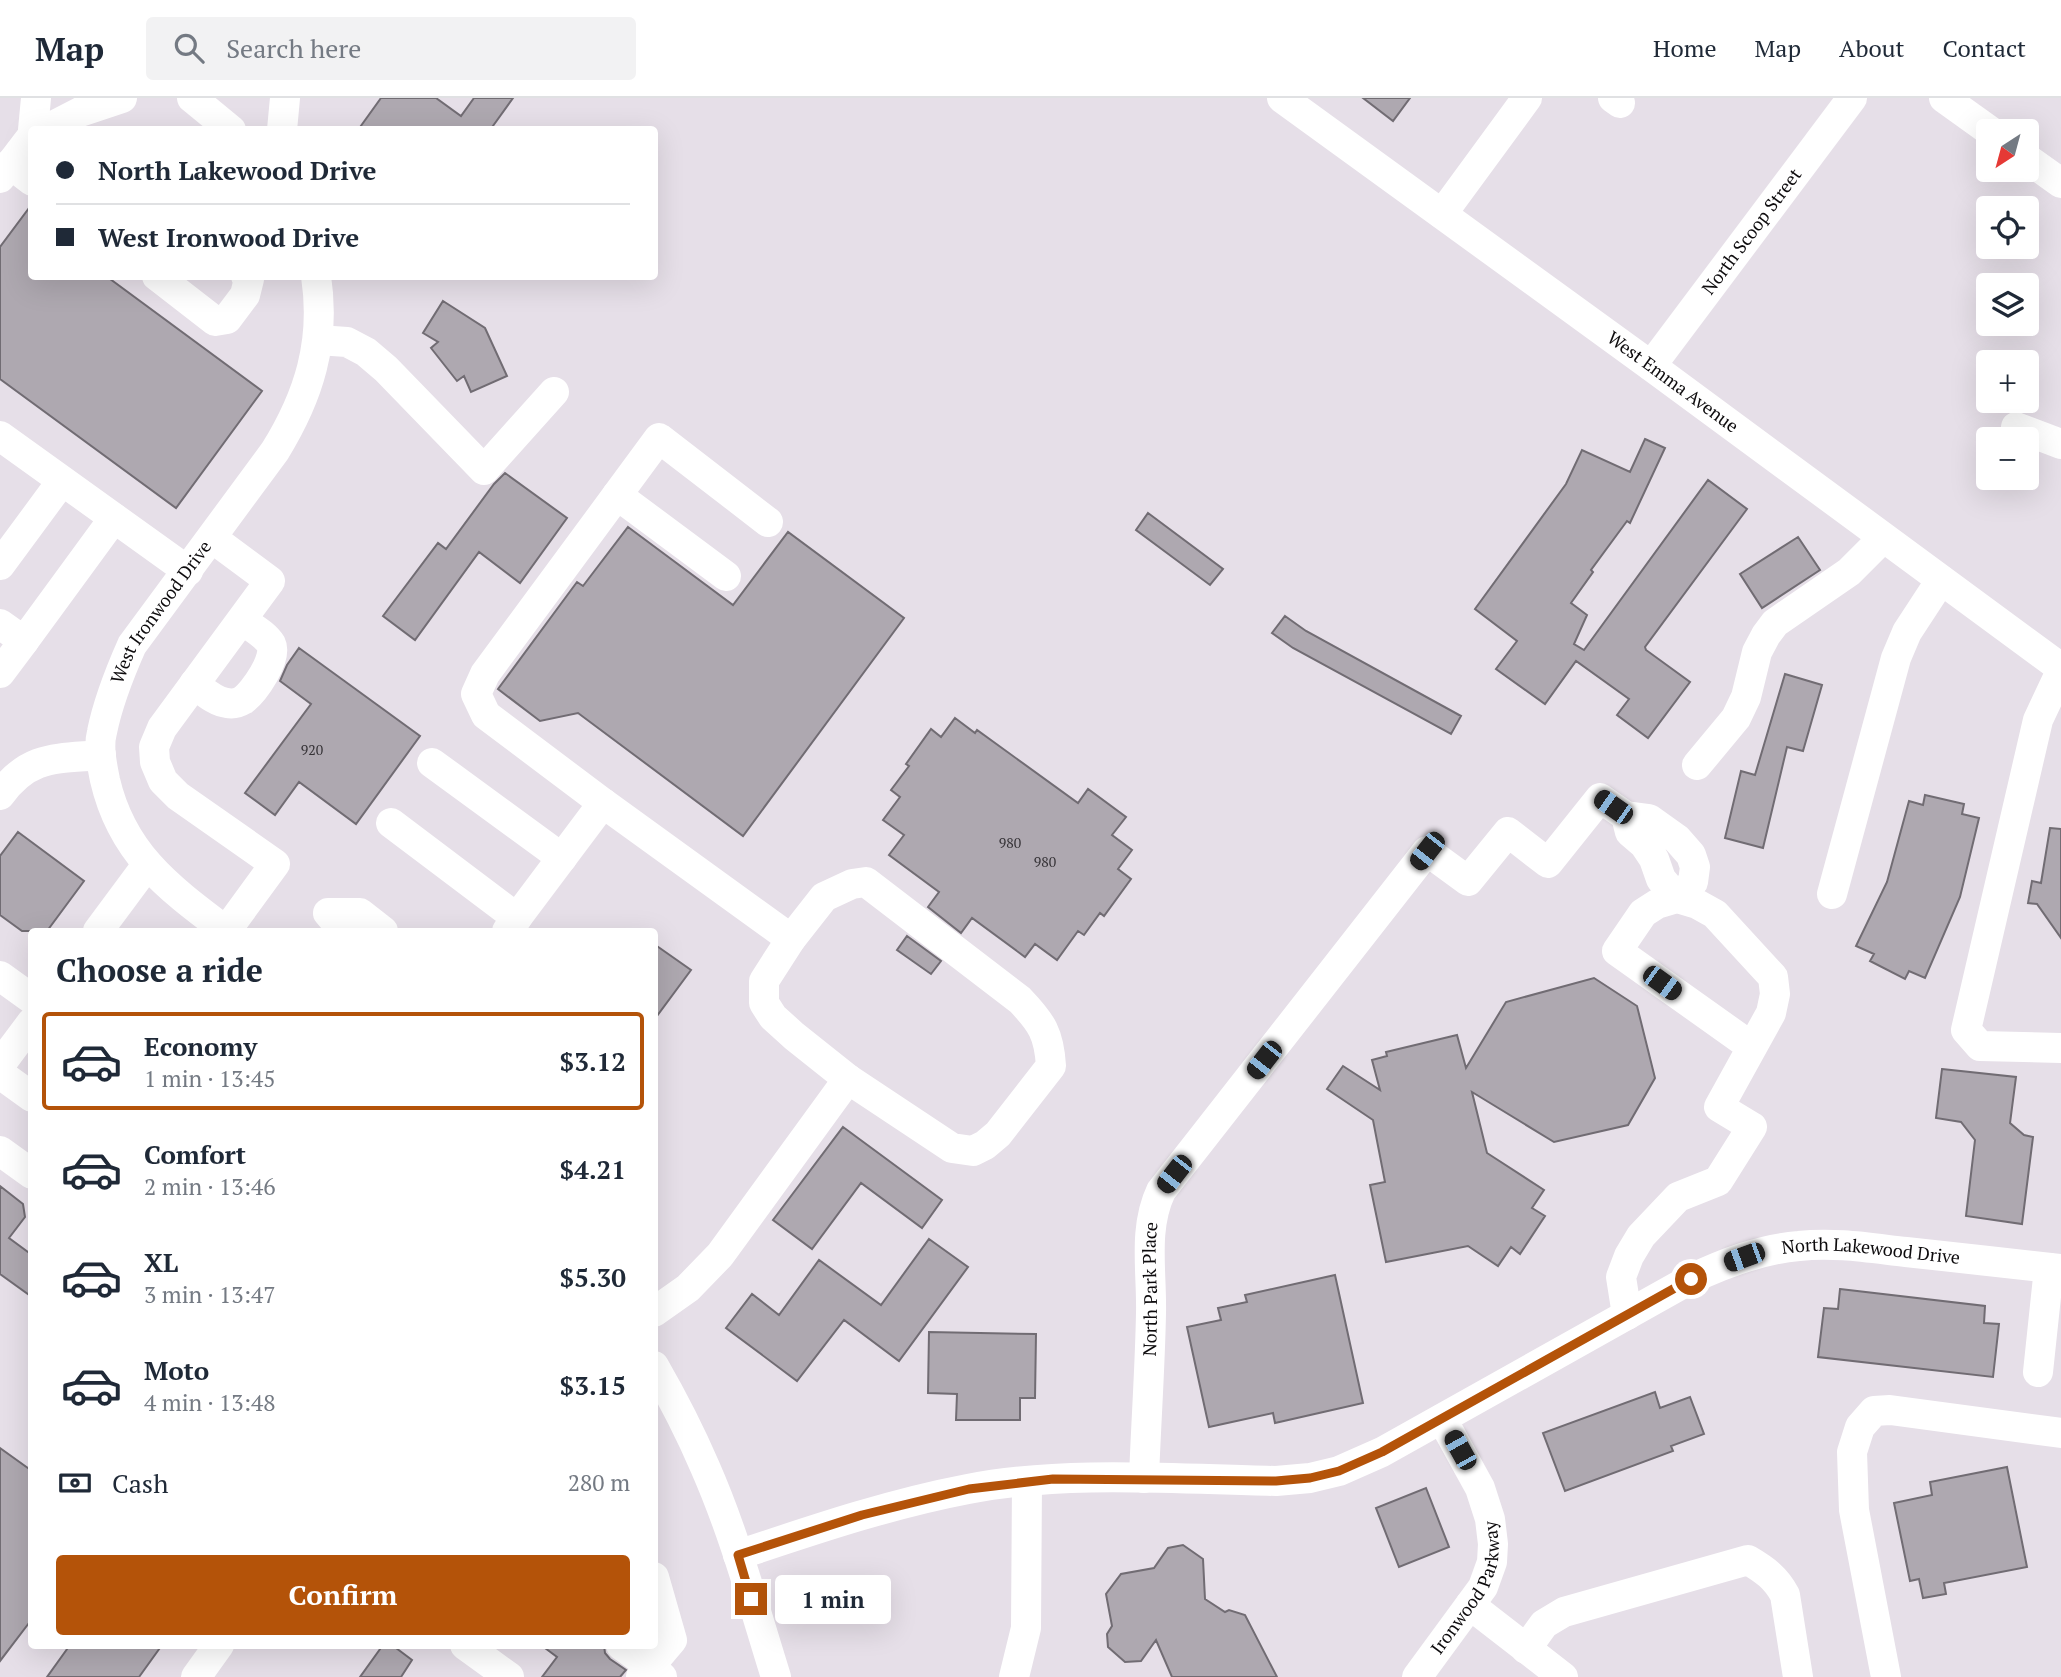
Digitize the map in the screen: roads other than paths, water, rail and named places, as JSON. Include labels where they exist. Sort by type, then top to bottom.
[{"type":"street","points":[[33,126],[36,98]]},
{"type":"street","points":[[53,126],[80,112],[122,98]]},
{"type":"street","points":[[192,98],[226,126]]},
{"type":"street","points":[[282,126],[285,98]]},
{"type":"street","name":"West Emma Avenue","points":[[1282,98],[2060,665]]},
{"type":"street","points":[[1442,214],[1527,98]]},
{"type":"street","name":"North Scoop Street","points":[[1651,366],[1852,98]]},
{"type":"street","points":[[1944,98],[1976,121]]},
{"type":"street","points":[[14,174],[28,144]]},
{"type":"street","points":[[2039,167],[2061,183]]},
{"type":"street","points":[[163,280],[215,321],[227,319],[245,295],[249,280]]},
{"type":"street","name":"West Ironwood Drive","points":[[222,928],[183,899],[137,853],[119,822],[108,795],[101,755],[101,733],[121,669],[132,646],[275,451],[292,423],[315,360],[319,295],[317,280]]},
{"type":"street","points":[[318,340],[347,342],[366,352],[386,369],[484,470],[554,392]]},
{"type":"street","points":[[0,436],[188,571]]},
{"type":"street","points":[[2039,436],[2061,444]]},
{"type":"street","points":[[768,522],[659,438],[485,674],[476,694],[486,715],[791,939]]},
{"type":"street","points":[[0,565],[62,481]]},
{"type":"street","points":[[617,495],[726,576]]},
{"type":"street","points":[[0,673],[12,633],[114,518]]},
{"type":"street","points":[[212,538],[270,581],[162,728],[154,747],[155,762],[163,781],[178,796],[275,864],[228,928]]},
{"type":"street","points":[[1697,765],[1736,718],[1746,696],[1758,652],[1774,623],[1849,572],[1883,538]]},
{"type":"street","points":[[1832,894],[1896,658],[1907,632],[1941,580]]},
{"type":"street","points":[[194,684],[212,698],[225,703],[237,703],[245,699],[272,659],[273,648],[268,640],[242,620]]},
{"type":"street","points":[[2060,665],[2038,720],[1966,1030],[1980,1046],[2061,1048]]},
{"type":"street","points":[[0,794],[23,771],[39,762],[101,755]]},
{"type":"street","points":[[432,763],[562,858]]},
{"type":"street","name":"North Park Place","points":[[1144,1478],[1151,1311],[1150,1227],[1152,1213],[1161,1191],[1427,851],[1468,881],[1508,832],[1549,863],[1600,798],[1626,816],[1630,832],[1644,844],[1654,859],[1661,879],[1677,898]]},
{"type":"street","points":[[391,823],[512,925],[603,803]]},
{"type":"street","points":[[101,928],[147,865]]},
{"type":"street","points":[[866,883],[1020,1000],[1038,1018],[1049,1043],[1051,1066],[998,1134],[973,1151],[951,1148],[848,1079],[773,1017],[764,1003],[764,981],[791,939],[824,897],[852,884],[866,883]]},
{"type":"street","points":[[1627,1315],[1621,1277],[1629,1256],[1642,1236],[1678,1197],[1718,1181],[1752,1127],[1719,1107],[1771,1013],[1775,994],[1773,977],[1715,914],[1697,904],[1677,898],[1657,904],[1643,913],[1617,951],[1752,1047]]},
{"type":"street","points":[[328,925],[360,913],[379,928]]},
{"type":"street","points":[[0,976],[28,996]]},
{"type":"street","points":[[0,1065],[28,1027]]},
{"type":"street","points":[[0,1074],[28,1094]]},
{"type":"street","points":[[658,1309],[688,1288],[720,1255],[848,1079]]},
{"type":"street","points":[[0,1151],[28,1171]]},
{"type":"street","name":"North Lakewood Drive","points":[[738,1555],[862,1515],[969,1489],[1053,1479],[1276,1481],[1310,1478],[1339,1471],[1382,1452],[1714,1268],[1753,1255],[1799,1246],[1840,1245],[2055,1268]]},
{"type":"street","points":[[2038,1372],[2055,1268]]},
{"type":"street","points":[[658,1373],[675,1401],[706,1469],[738,1555],[776,1677]]},
{"type":"street","points":[[1886,1677],[1854,1510],[1853,1452],[1860,1427],[1874,1410],[1890,1410],[2061,1433]]},
{"type":"street","name":"Ironwood Parkway","points":[[1417,1677],[1483,1587],[1492,1562],[1490,1519],[1480,1488],[1442,1419]]},
{"type":"street","points":[[1014,1677],[1026,1628],[1027,1482]]},
{"type":"street","points":[[1526,1649],[1544,1625],[1564,1612],[1748,1560],[1767,1571],[1779,1583],[1785,1595],[1798,1677]]},
{"type":"street","points":[[625,1649],[651,1673],[671,1640],[658,1592]]},
{"type":"street","points":[[1470,1605],[1563,1677]]},
{"type":"street","points":[[196,1677],[216,1649]]},
{"type":"street","points":[[470,1649],[509,1677]]}]
